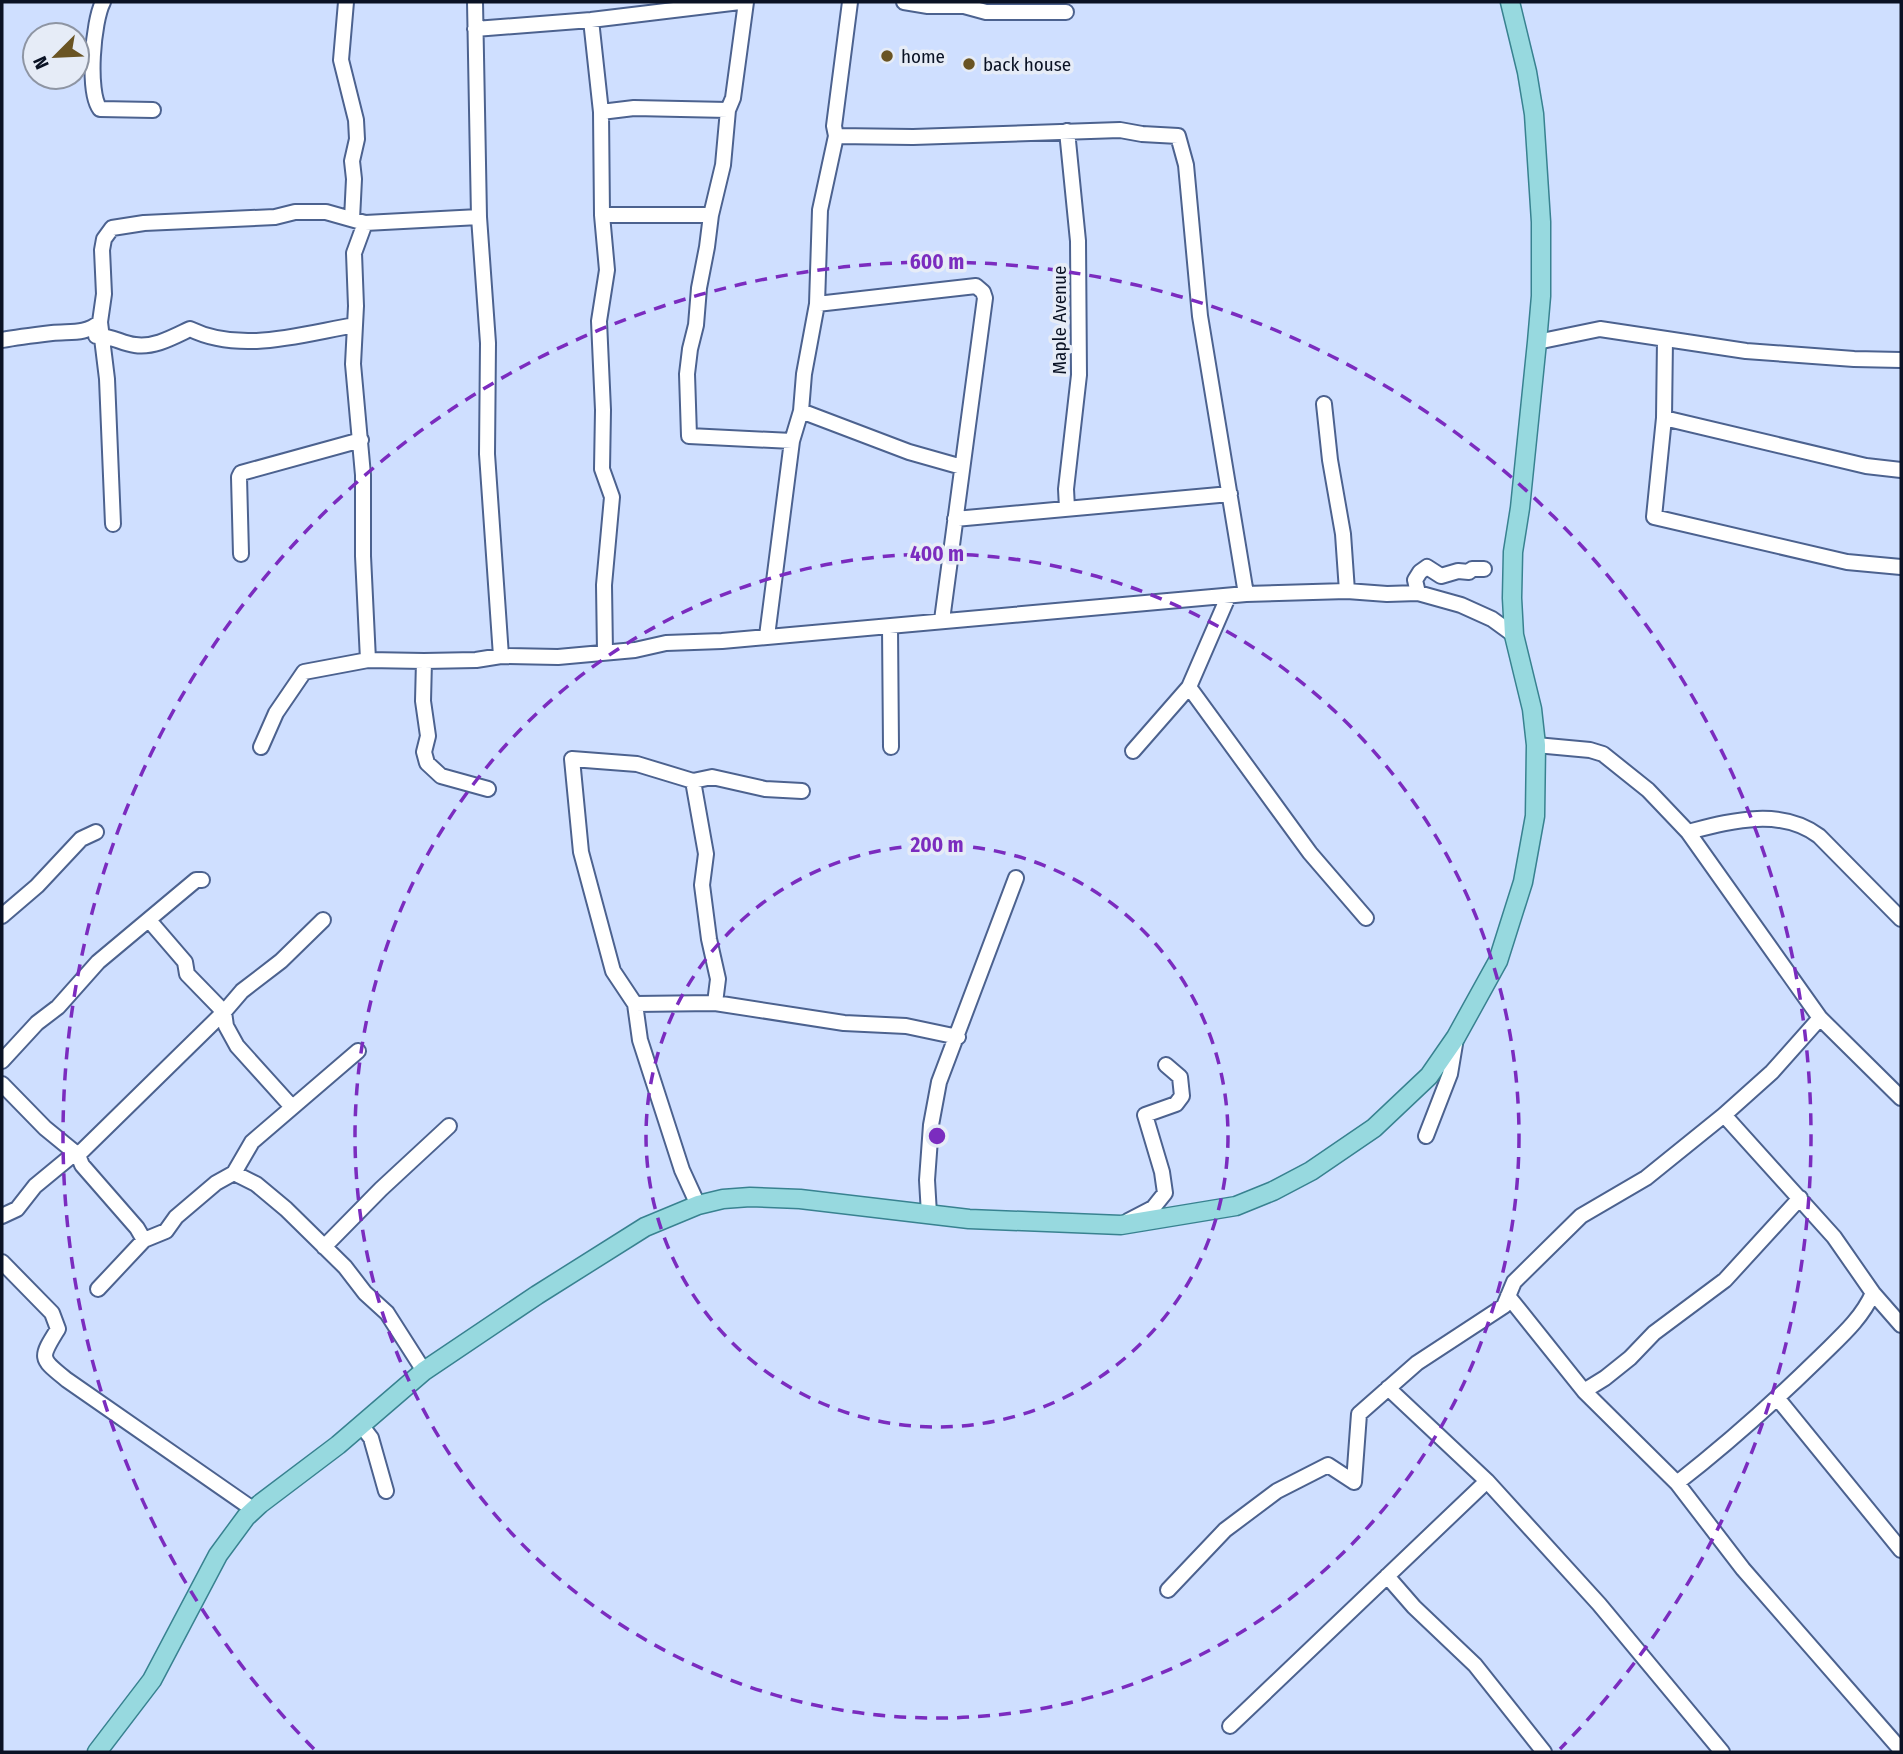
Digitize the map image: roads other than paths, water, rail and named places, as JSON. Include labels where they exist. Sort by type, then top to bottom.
[{"type":"main road","points":[[97,1752],[152,1680],[218,1555],[254,1510],[424,1371],[616,1243],[645,1227],[698,1205],[723,1199],[750,1197],[800,1199],[969,1219],[1121,1224],[1236,1206],[1311,1171],[1374,1128],[1429,1076],[1456,1037],[1498,961],[1523,882],[1535,816],[1536,746],[1532,709],[1514,635],[1513,552],[1537,342],[1542,258],[1540,173],[1527,72],[1510,2]]},
{"type":"street","points":[[103,2],[99,11],[95,46],[95,102],[100,109],[153,110]]},
{"type":"street","points":[[346,2],[341,60],[356,120],[357,139],[352,161],[358,221],[354,253],[353,364],[361,440],[368,660]]},
{"type":"street","points":[[475,2],[479,217],[488,343],[487,454],[500,656]]},
{"type":"street","points":[[475,29],[591,20],[740,2]]},
{"type":"street","points":[[746,2],[723,165],[710,215],[696,325],[690,349],[687,374],[689,436],[792,441]]},
{"type":"street","points":[[767,636],[792,441],[801,411],[804,374],[817,304],[820,209],[836,136],[834,126],[850,2]]},
{"type":"street","points":[[904,2],[928,6],[964,6],[986,12],[1066,12]]},
{"type":"street","points":[[591,20],[601,112],[602,215],[607,270],[598,321],[603,410],[602,470],[612,496],[604,585],[605,652]]},
{"type":"street","points":[[601,112],[634,108],[729,110]]},
{"type":"street","points":[[836,136],[912,137],[931,134],[1082,133],[1120,130],[1178,136],[1186,165],[1200,316],[1246,594]]},
{"type":"street","name":"Maple Avenue","points":[[1067,131],[1078,241],[1079,375],[1066,489],[1067,508]]},
{"type":"street","points":[[113,524],[107,379],[98,329],[104,294],[102,250],[104,239],[112,228],[275,218],[295,212],[326,212],[358,221],[479,217]]},
{"type":"street","points":[[602,215],[710,215]]},
{"type":"street","points":[[817,304],[976,286],[983,292],[985,298],[942,620]]},
{"type":"street","points":[[2,340],[98,329],[135,345],[162,342],[190,329],[208,338],[225,341],[264,340],[355,325]]},
{"type":"street","points":[[1537,342],[1600,329],[1746,351],[1901,360]]},
{"type":"street","points":[[1665,339],[1664,418],[1654,517],[1847,562],[1901,567]]},
{"type":"street","points":[[1324,404],[1330,460],[1343,534],[1347,591]]},
{"type":"street","points":[[801,411],[909,452],[962,467]]},
{"type":"street","points":[[1664,418],[1866,466],[1901,470]]},
{"type":"street","points":[[241,554],[241,473],[361,440]]},
{"type":"street","points":[[955,519],[1230,494]]},
{"type":"street","points":[[1418,593],[1415,580],[1427,567],[1441,576],[1458,571],[1484,569]]},
{"type":"street","points":[[261,747],[276,713],[304,672],[368,660],[558,657],[635,650],[666,643],[722,641],[1246,594],[1347,591],[1418,593],[1461,605],[1492,619],[1514,635]]},
{"type":"street","points":[[1133,751],[1189,687],[1228,597]]},
{"type":"street","points":[[890,626],[891,747]]},
{"type":"street","points":[[424,661],[423,701],[428,736],[424,752],[427,763],[440,776],[488,789]]},
{"type":"street","points":[[1189,687],[1310,853],[1366,918]]},
{"type":"street","points":[[1536,746],[1590,750],[1603,754],[1648,790],[1688,832],[1820,1018],[1901,1098]]},
{"type":"street","points":[[698,1205],[682,1170],[640,1040],[635,1003],[613,971],[581,852],[572,759],[637,764],[693,781],[712,777],[765,789],[802,791]]},
{"type":"street","points":[[693,781],[706,854],[702,885],[709,939],[718,979],[715,1003]]},
{"type":"street","points":[[1688,832],[1737,820],[1765,818],[1808,827],[1901,919]]},
{"type":"street","points":[[2,916],[37,886],[80,839],[96,832]]},
{"type":"street","points":[[929,1214],[927,1180],[931,1125],[939,1082],[1016,878]]},
{"type":"street","points":[[2,1061],[37,1023],[58,1007],[98,962],[169,900],[196,880],[202,880]]},
{"type":"street","points":[[2,1216],[17,1209],[35,1186],[77,1154],[224,1012],[242,991],[281,961],[323,920]]},
{"type":"street","points":[[154,926],[185,962],[187,974],[224,1012],[226,1026],[237,1046],[292,1108]]},
{"type":"street","points":[[635,1003],[715,1003],[844,1023],[906,1026],[958,1037]]},
{"type":"street","points":[[1168,1590],[1225,1530],[1278,1491],[1328,1465],[1353,1482],[1359,1415],[1417,1363],[1504,1306],[1514,1282],[1581,1216],[1646,1178],[1724,1115],[1772,1072],[1820,1018]]},
{"type":"street","points":[[1426,1136],[1450,1074],[1456,1037]]},
{"type":"street","points":[[98,1289],[144,1240],[166,1231],[176,1217],[203,1197],[216,1183],[234,1174],[252,1142],[358,1051]]},
{"type":"street","points":[[1121,1224],[1153,1208],[1165,1193],[1162,1172],[1145,1115],[1175,1104],[1182,1096],[1180,1077],[1166,1065]]},
{"type":"street","points":[[2,1084],[37,1120],[77,1154],[82,1165],[137,1228],[144,1240]]},
{"type":"street","points":[[1724,1115],[1834,1237],[1873,1293],[1901,1325]]},
{"type":"street","points":[[324,1247],[381,1189],[450,1126]]},
{"type":"street","points":[[234,1174],[256,1184],[286,1209],[345,1267],[365,1293],[387,1313],[424,1371]]},
{"type":"street","points":[[1584,1391],[1605,1378],[1654,1333],[1725,1280],[1800,1198]]},
{"type":"street","points":[[2,1262],[52,1313],[58,1329],[44,1350],[48,1364],[254,1510]]},
{"type":"street","points":[[1677,1483],[1735,1437],[1778,1398],[1854,1323],[1866,1308],[1873,1293]]},
{"type":"street","points":[[1507,1296],[1584,1391],[1677,1483],[1743,1569],[1901,1750]]},
{"type":"street","points":[[1388,1388],[1487,1481],[1599,1604],[1722,1752]]},
{"type":"street","points":[[1778,1398],[1901,1550]]},
{"type":"street","points":[[361,1425],[371,1438],[386,1490]]},
{"type":"street","points":[[1230,1726],[1487,1481]]},
{"type":"street","points":[[1387,1576],[1414,1607],[1475,1665],[1544,1752]]},
{"type":"place","name":"home","points":[[887,56]]},
{"type":"place","name":"back house","points":[[969,64]]}]
